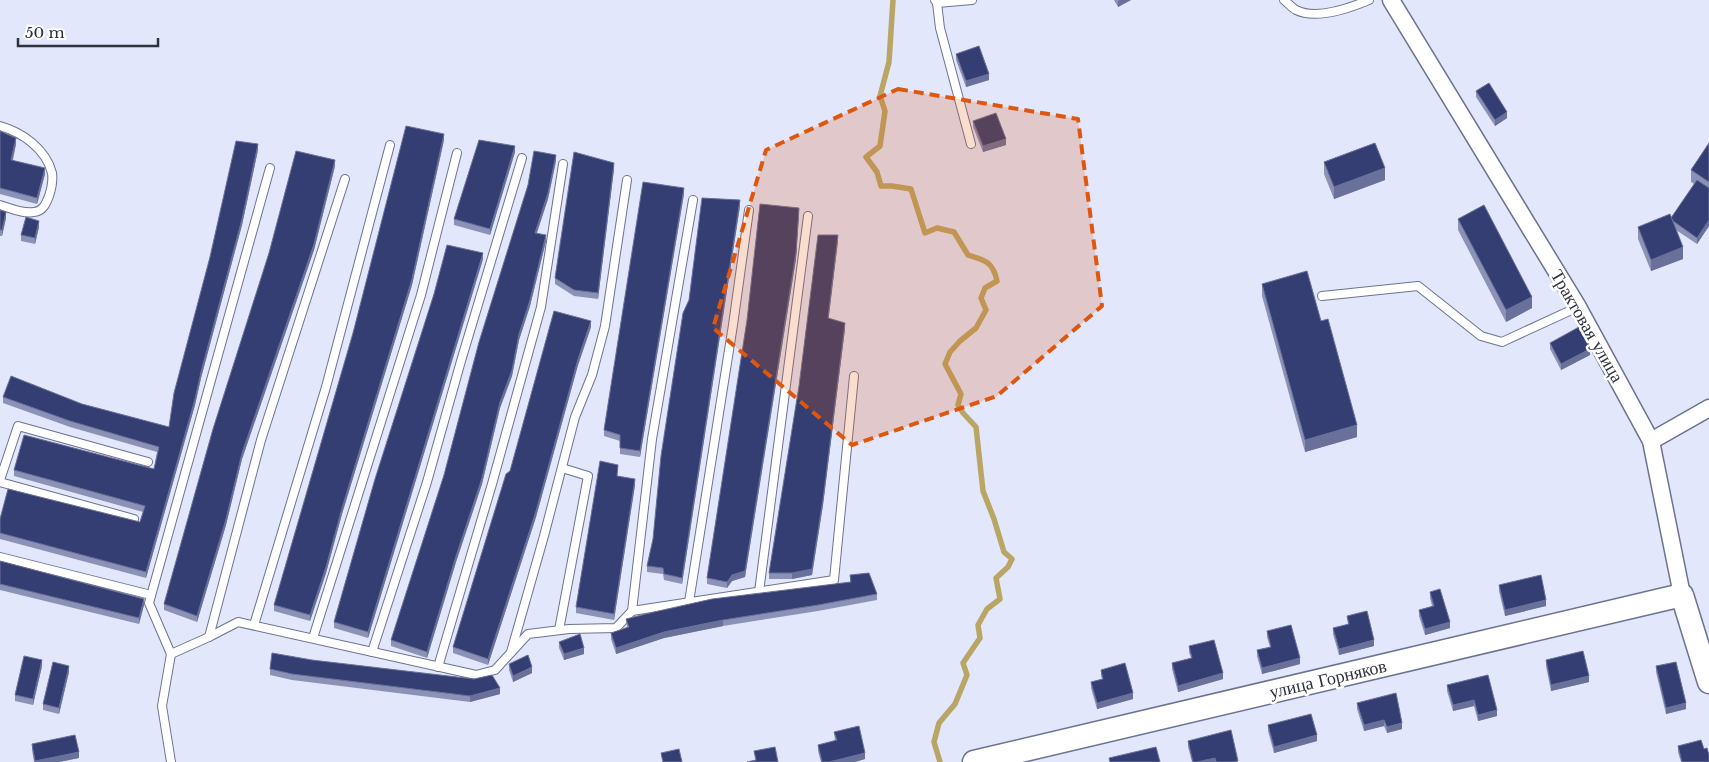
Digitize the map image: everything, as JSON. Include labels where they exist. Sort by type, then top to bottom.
[{"type":"street","name":"Трактовая улица","points":[[1391,0],[1578,307],[1651,441],[1682,595],[1709,682]]},
{"type":"street","points":[[1651,441],[1709,408]]},
{"type":"street","name":"улица Горняков","points":[[974,762],[1682,595]]},
{"type":"lane","points":[[971,144],[940,28],[936,2],[972,0]]},
{"type":"lane","points":[[1284,0],[1297,10],[1315,13],[1344,10],[1369,0]]},
{"type":"lane","points":[[0,126],[11,129],[27,138],[39,150],[52,174],[46,205],[40,210],[33,212],[22,211],[0,205]]},
{"type":"lane","points":[[254,625],[326,388],[390,145]]},
{"type":"lane","points":[[313,638],[421,295],[457,153]]},
{"type":"lane","points":[[372,652],[427,482],[522,158]]},
{"type":"lane","points":[[438,666],[492,484],[541,307],[563,164]]},
{"type":"lane","points":[[171,762],[162,706],[171,654],[149,602],[270,168]]},
{"type":"lane","points":[[209,637],[261,440],[345,179]]},
{"type":"lane","points":[[510,654],[544,536],[575,417],[592,375],[605,326],[628,180]]},
{"type":"lane","points":[[171,654],[238,622],[476,675],[495,670],[528,634],[559,630],[616,628],[632,611],[652,439],[693,200]]},
{"type":"lane","points":[[689,602],[733,325],[749,210]]},
{"type":"lane","points":[[759,592],[808,216]]},
{"type":"lane","points":[[1322,296],[1418,286],[1481,336],[1502,342],[1578,307]]},
{"type":"lane","points":[[632,611],[834,580],[854,376]]},
{"type":"lane","points":[[134,519],[0,481],[2,467],[18,426],[148,462]]},
{"type":"lane","points":[[559,630],[588,476],[562,468]]},
{"type":"lane","points":[[0,557],[151,595]]},
{"type":"highlighted area","points":[[898,89],[1078,119],[1102,306],[997,396],[852,445],[713,328],[766,150]]},
{"type":"building","points":[[979,46],[989,74],[966,81],[956,54]]},
{"type":"building","points":[[1489,83],[1507,112],[1495,120],[1476,91]]},
{"type":"building","points":[[996,113],[1006,139],[983,146],[973,121]]},
{"type":"building","points":[[406,126],[444,134],[412,279],[310,615],[274,605],[353,333]]},
{"type":"building","points":[[0,131],[16,138],[11,160],[45,168],[37,198],[0,188]]},
{"type":"building","points":[[479,140],[515,146],[490,229],[454,219]]},
{"type":"building","points":[[236,141],[258,144],[242,219],[195,399],[146,572],[0,533],[0,519],[8,489],[140,522],[145,506],[14,470],[24,435],[154,469],[159,447],[70,421],[3,397],[11,376],[82,404],[169,427],[174,393],[210,257]]},
{"type":"building","points":[[1375,143],[1385,168],[1334,187],[1324,162]]},
{"type":"building","points":[[1709,143],[1709,182],[1691,170]]},
{"type":"building","points":[[296,151],[335,160],[314,244],[242,453],[226,519],[197,616],[164,604],[213,429],[269,253]]},
{"type":"building","points":[[534,151],[556,155],[548,193],[535,233],[546,235],[530,300],[519,334],[512,370],[500,402],[482,478],[427,652],[391,640],[444,475],[479,342],[528,185]]},
{"type":"building","points":[[574,152],[614,163],[598,293],[574,290],[555,278]]},
{"type":"building","points":[[1697,180],[1709,188],[1709,220],[1697,238],[1671,218]]},
{"type":"building","points":[[643,182],[684,188],[640,451],[620,448],[620,435],[604,430]]},
{"type":"building","points":[[702,198],[740,200],[682,578],[664,574],[663,568],[647,566],[653,539],[661,456],[683,313],[689,300]]},
{"type":"building","points":[[760,204],[799,208],[796,253],[745,571],[732,575],[727,582],[707,578],[747,320]]},
{"type":"building","points":[[1484,205],[1532,297],[1506,310],[1458,219]]},
{"type":"building","points":[[0,210],[6,212],[2,230],[0,230]]},
{"type":"building","points":[[1670,214],[1683,247],[1651,260],[1638,227]]},
{"type":"building","points":[[26,217],[39,221],[35,238],[21,235]]},
{"type":"building","points":[[818,235],[838,235],[828,318],[845,323],[823,499],[812,569],[792,573],[769,573],[799,386]]},
{"type":"building","points":[[447,245],[483,253],[368,632],[334,622],[375,479],[434,294]]},
{"type":"building","points":[[1307,271],[1321,321],[1328,319],[1357,425],[1305,440],[1262,284]]},
{"type":"building","points":[[554,311],[591,321],[578,359],[536,511],[488,659],[453,647],[506,474],[510,471]]},
{"type":"building","points":[[1579,327],[1590,349],[1561,364],[1550,343]]},
{"type":"building","points":[[600,461],[618,465],[617,476],[635,479],[614,614],[576,607]]},
{"type":"building","points":[[0,561],[144,599],[139,618],[0,584]]},
{"type":"building","points":[[869,573],[877,594],[664,632],[616,648],[611,633],[629,627],[626,619],[654,612],[712,599],[851,582],[850,575]]},
{"type":"building","points":[[1541,575],[1546,600],[1505,610],[1499,585]]},
{"type":"building","points":[[1440,589],[1450,622],[1425,629],[1419,610],[1434,606],[1430,592]]},
{"type":"building","points":[[1367,611],[1374,640],[1339,649],[1333,628],[1349,624],[1347,616]]},
{"type":"building","points":[[1291,625],[1300,658],[1262,668],[1257,650],[1271,647],[1267,631]]},
{"type":"building","points":[[580,634],[584,648],[564,654],[559,642]]},
{"type":"building","points":[[1214,640],[1223,673],[1178,686],[1172,663],[1192,658],[1189,646]]},
{"type":"building","points":[[1583,651],[1589,676],[1551,685],[1546,660]]},
{"type":"building","points":[[272,653],[312,660],[474,679],[492,675],[500,688],[470,696],[292,674],[270,669]]},
{"type":"building","points":[[528,655],[532,667],[513,676],[509,664]]},
{"type":"building","points":[[24,656],[42,660],[33,699],[15,695]]},
{"type":"building","points":[[53,662],[69,666],[59,708],[43,704]]},
{"type":"building","points":[[1676,662],[1686,703],[1666,708],[1656,666]]},
{"type":"building","points":[[1125,663],[1133,693],[1097,703],[1091,682],[1103,679],[1101,670]]},
{"type":"building","points":[[1488,675],[1497,710],[1478,715],[1474,700],[1453,705],[1447,685]]},
{"type":"building","points":[[1396,693],[1402,723],[1387,727],[1384,720],[1364,725],[1357,703]]},
{"type":"building","points":[[1311,714],[1317,735],[1274,747],[1268,725]]},
{"type":"building","points":[[859,726],[865,753],[822,762],[818,745],[837,740],[834,732]]},
{"type":"building","points":[[1231,730],[1238,761],[1216,762],[1215,758],[1193,762],[1188,741]]},
{"type":"building","points":[[75,735],[79,752],[35,761],[32,744]]},
{"type":"building","points":[[1701,740],[1704,749],[1707,748],[1709,762],[1682,762],[1678,746]]},
{"type":"building","points":[[775,747],[778,762],[747,762],[756,760],[754,751]]},
{"type":"building","points":[[1156,747],[1160,762],[1110,762],[1109,758]]},
{"type":"building","points":[[679,749],[682,762],[663,762],[661,753]]},
{"type":"waterway","points":[[893,0],[889,62],[880,96],[885,111],[880,146],[866,157],[877,172],[881,186],[911,189],[925,233],[937,228],[954,232],[968,255],[984,260],[991,266],[997,281],[985,288],[981,298],[986,310],[976,328],[950,352],[945,364],[961,394],[958,405],[976,427],[983,491],[1004,552],[1012,559],[1008,567],[996,578],[1000,599],[987,609],[978,625],[980,638],[963,663],[967,675],[955,704],[939,723],[934,742],[940,762]]}]
